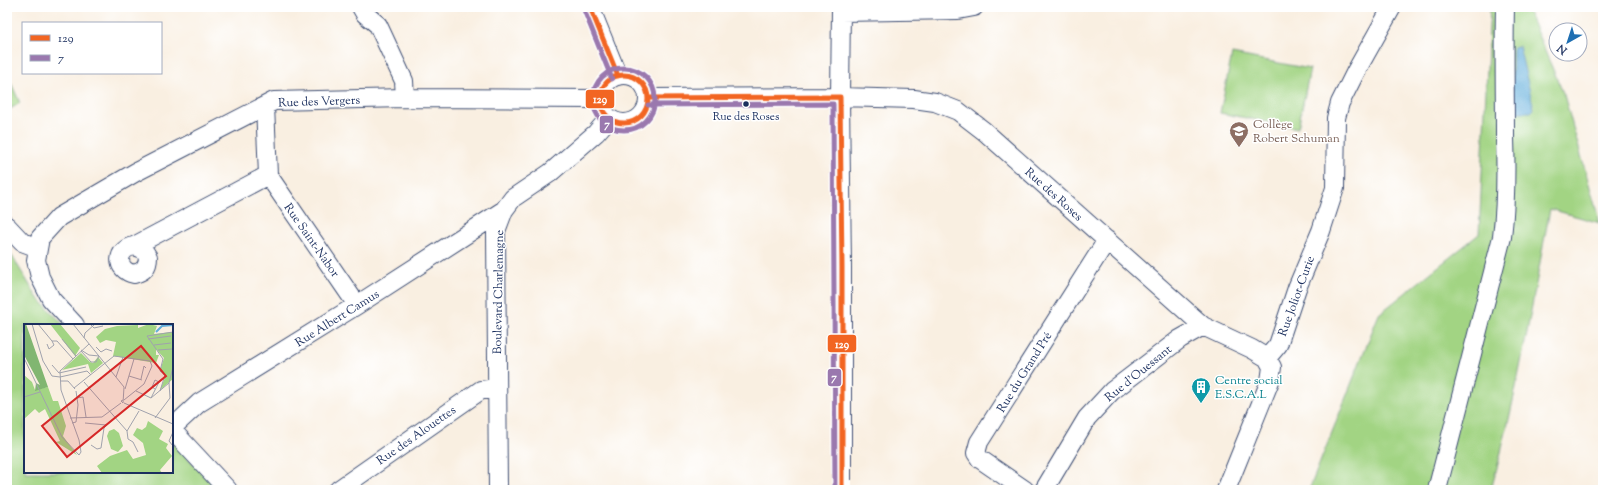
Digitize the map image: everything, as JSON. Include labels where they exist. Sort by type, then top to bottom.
[{"type":"street","points":[[362,7],[364,14],[378,25],[404,81],[405,98]]},
{"type":"street","points":[[590,7],[618,76]]},
{"type":"street","points":[[842,490],[841,9],[958,10],[974,7]]},
{"type":"street","name":"Rue Joliot-Curie","points":[[1267,358],[1278,345],[1297,288],[1321,231],[1335,188],[1336,118],[1340,103],[1392,7]]},
{"type":"street","points":[[1437,490],[1502,237],[1506,170],[1504,59],[1505,7]]},
{"type":"street","points":[[618,76],[628,76],[636,79],[644,87],[648,98],[646,108],[638,119],[630,123],[619,123],[609,118],[602,110],[600,99],[604,86],[610,80],[618,76]]},
{"type":"street","name":"Rue des Roses","points":[[648,98],[840,97],[914,99],[935,102],[958,112],[984,131],[1203,326],[1252,349],[1267,358]]},
{"type":"street","name":"Rue des Vergers","points":[[74,324],[51,299],[40,277],[36,260],[40,238],[59,217],[136,172],[274,101],[405,98],[600,99]]},
{"type":"street","points":[[139,243],[268,175],[265,106]]},
{"type":"street","name":"Boulevard Charlemagne","points":[[498,490],[496,232],[504,210],[513,198],[550,173],[596,133],[609,118]]},
{"type":"street","name":"Rue Saint-Nabor","points":[[268,175],[357,305]]},
{"type":"street","name":"Rue Albert Camus","points":[[173,428],[199,403],[357,305],[504,210]]},
{"type":"street","points":[[7,226],[22,242],[38,248]]},
{"type":"street","name":"Rue du Grand Pré","points":[[1025,490],[980,459],[976,453],[979,442],[1107,240]]},
{"type":"street","name":"Rue d'Ouessant","points":[[1044,490],[1087,418],[1112,391],[1180,339],[1203,326]]},
{"type":"street","points":[[1226,490],[1270,381],[1272,367],[1267,358]]},
{"type":"street","name":"Rue des Alouettes","points":[[338,490],[481,390],[497,388]]},
{"type":"street","points":[[173,430],[228,490]]},
{"type":"green space","points":[[1490,7],[1526,7],[1548,58],[1548,62],[1550,62],[1564,95],[1600,223],[1550,209],[1509,420],[1491,490],[1309,490],[1379,314],[1479,234]]},
{"type":"green space","points":[[1232,54],[1310,69],[1298,128],[1220,113]]},
{"type":"green space","points":[[7,74],[20,103],[7,111]]},
{"type":"green space","points":[[7,248],[37,297],[63,324],[24,324],[24,473],[173,473],[173,442],[218,490],[7,490]]},
{"type":"water","points":[[1519,46],[1534,109],[1531,112],[1512,111],[1513,47]]},
{"type":"transit line","name":"129","points":[[590,7],[618,76]]},
{"type":"transit line","name":"7","points":[[584,10],[612,79]]},
{"type":"transit line","name":"7","points":[[624,68],[641,73],[646,77],[650,82],[655,99],[650,116],[646,121],[641,125],[624,130],[607,125],[602,121],[598,116],[593,99],[598,82],[602,77],[607,73],[624,68]]},
{"type":"transit line","name":"129","points":[[624,75],[633,77],[641,82],[646,90],[648,99],[646,108],[641,116],[633,121],[624,123],[615,121],[607,116],[602,108],[600,99],[602,90],[607,82],[615,77],[624,75]]},
{"type":"transit line","name":"129","points":[[648,98],[840,97],[842,490]]},
{"type":"transit line","name":"7","points":[[648,105],[833,104],[835,490]]},
{"type":"place","name":"Rue des Roses","points":[[746,104]]},
{"type":"place","name":"Collège Robert Schuman","points":[[1239,148]]},
{"type":"place","name":"Centre social E.S.C.A.L","points":[[1201,404]]}]
